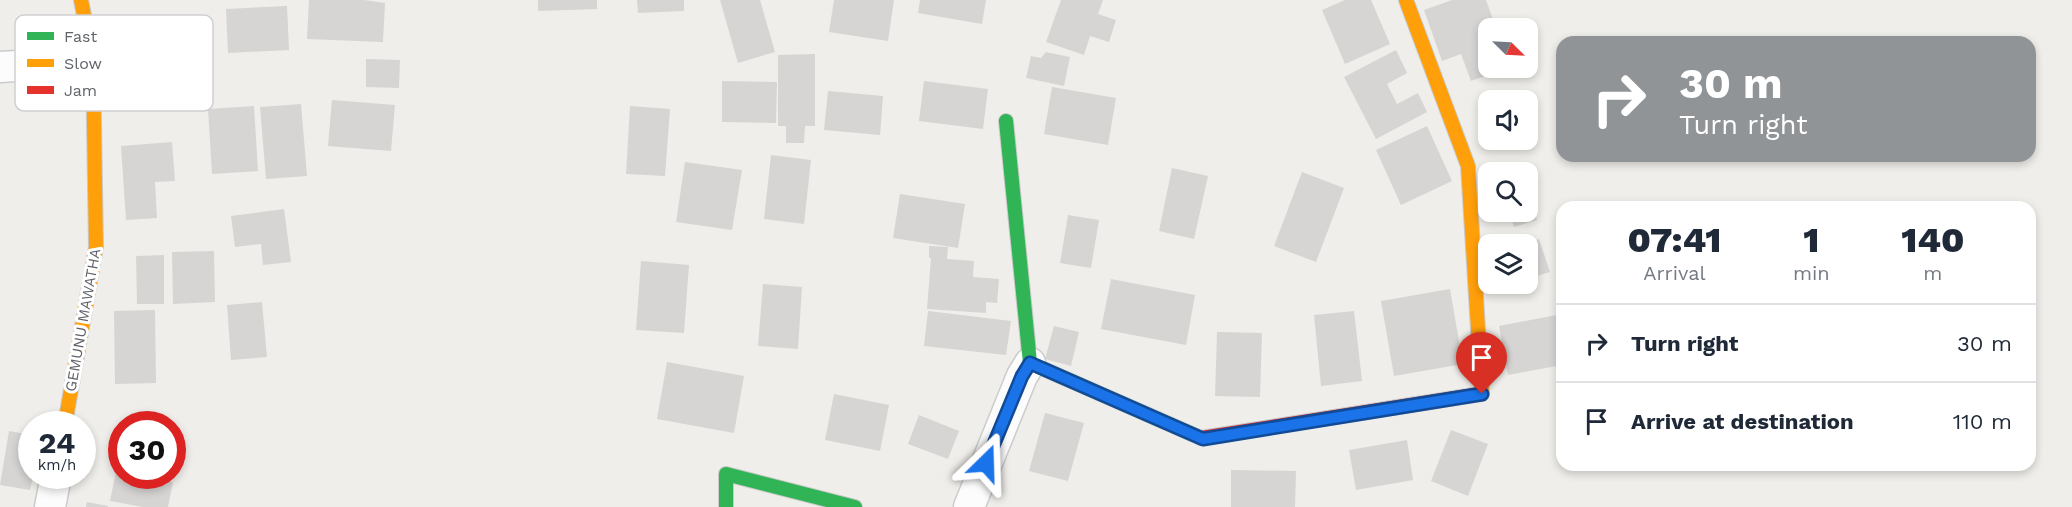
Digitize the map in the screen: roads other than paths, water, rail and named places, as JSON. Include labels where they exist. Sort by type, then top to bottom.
[{"type":"street","name":"GEMUNU MAWATHA","points":[[81,0],[84,15]]},
{"type":"street","points":[[1030,363],[1203,439],[1482,394],[1468,166],[1406,0]]},
{"type":"street","points":[[0,67],[15,66]]},
{"type":"street","name":"GEMUNU MAWATHA","points":[[67,411],[96,247],[94,111]]},
{"type":"street","points":[[969,507],[1022,376],[1030,363],[1006,121]]},
{"type":"street","points":[[726,507],[726,474],[855,507]]},
{"type":"street","points":[[50,507],[53,489]]}]
